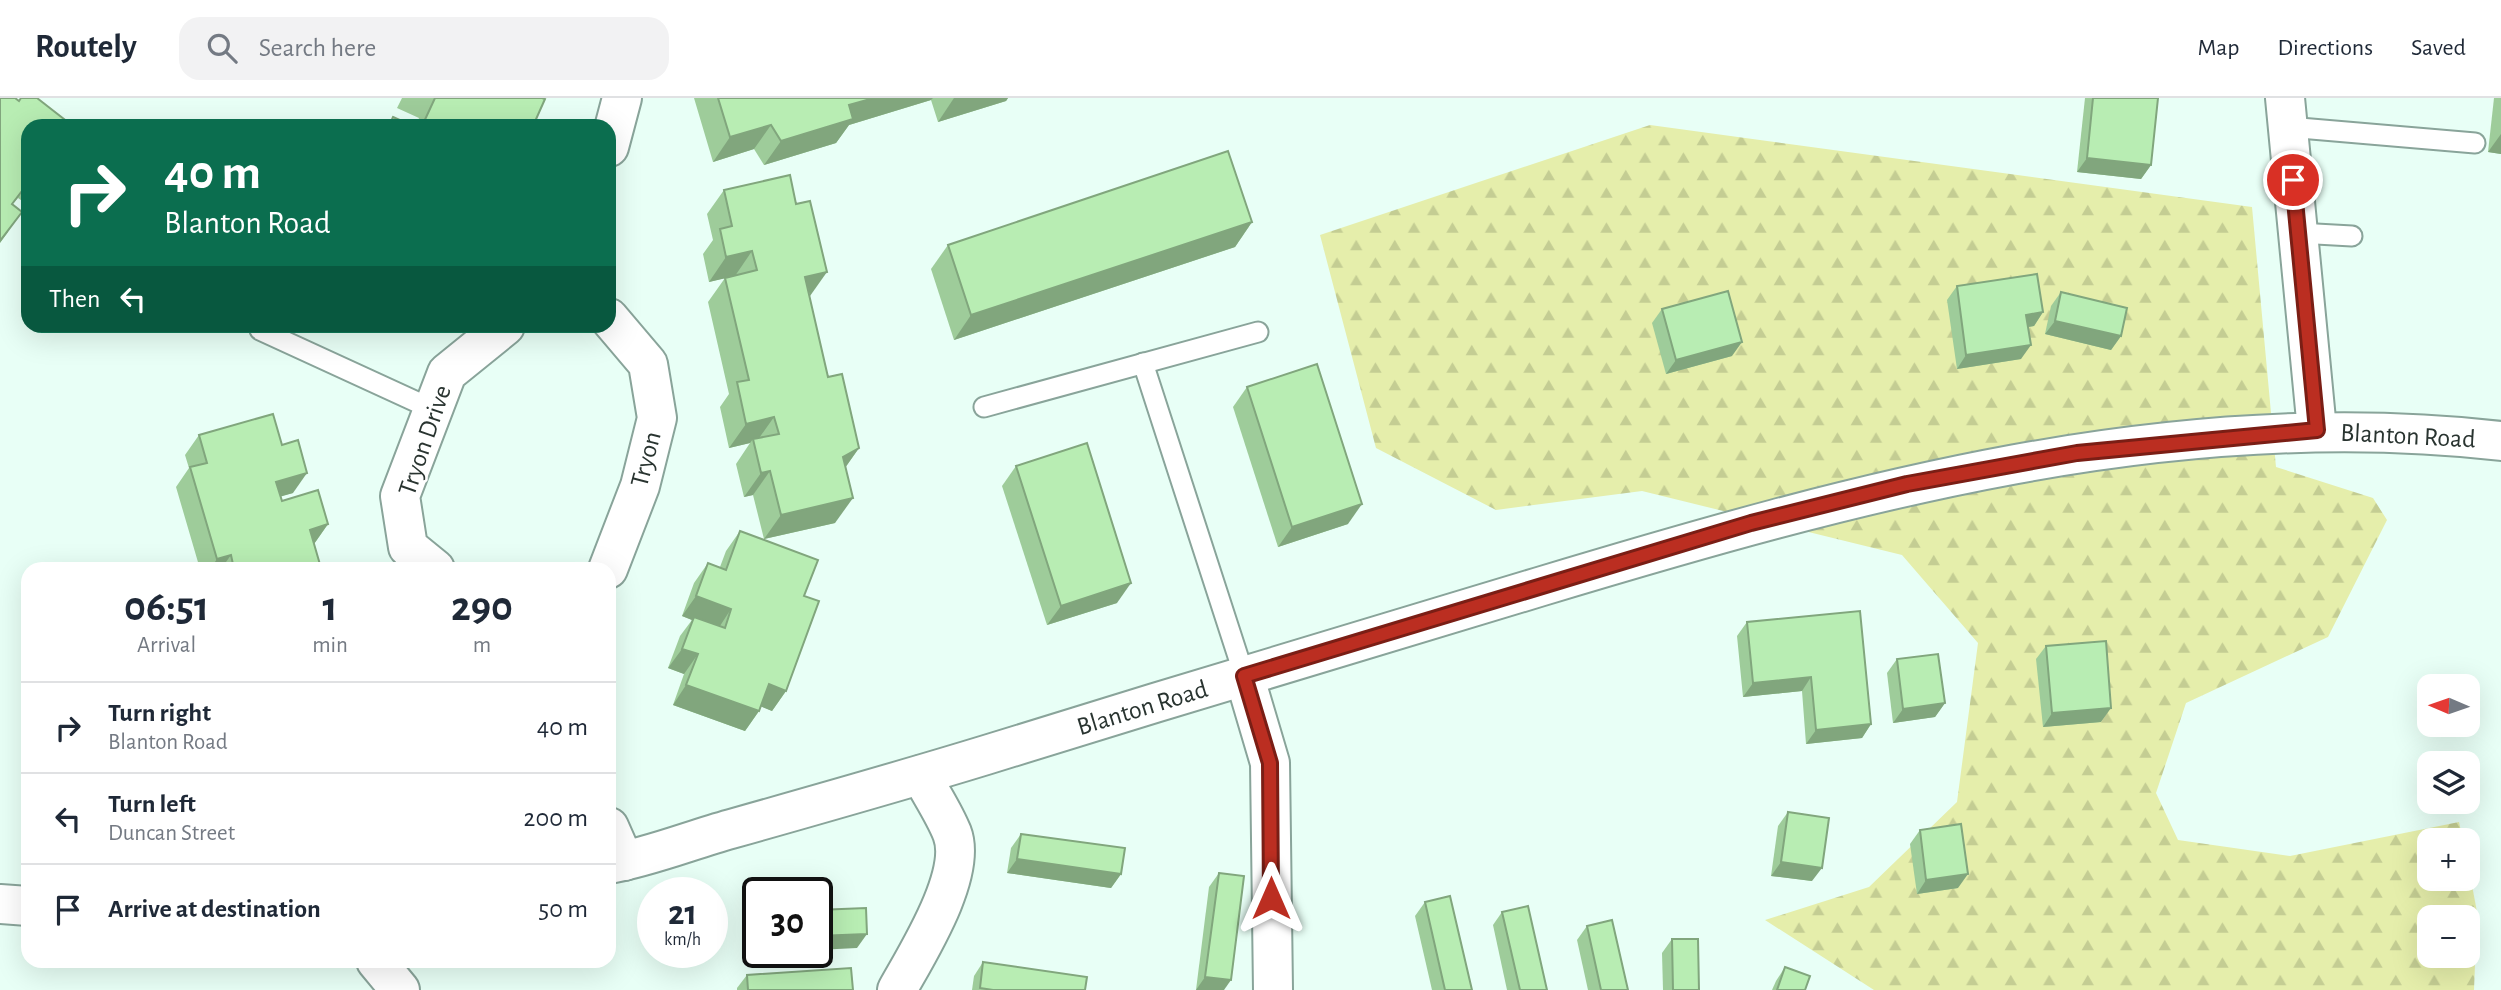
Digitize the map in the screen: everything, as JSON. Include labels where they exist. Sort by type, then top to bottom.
[{"type":"street","points":[[616,120],[622,98]]},
{"type":"street","points":[[2287,113],[2317,430]]},
{"type":"street","name":"Tryon","points":[[611,562],[640,486],[657,418],[648,364],[616,326]]},
{"type":"street","name":"Tryon Drive","points":[[426,562],[408,547],[400,496],[447,373],[496,333]]},
{"type":"street","name":"Blanton Road","points":[[616,851],[921,775],[1751,523],[1907,484],[2077,453],[2317,430],[2501,441]]},
{"type":"street","points":[[1244,676],[1270,763],[1273,990]]},
{"type":"street","points":[[897,990],[927,936],[952,880],[953,836],[921,775]]},
{"type":"street","points":[[0,904],[21,906]]},
{"type":"street","points":[[382,968],[400,990]]},
{"type":"lane","points":[[2287,113],[2475,143]]},
{"type":"lane","points":[[2298,233],[2352,236]]},
{"type":"lane","points":[[984,407],[1258,332]]},
{"type":"lane","points":[[267,333],[432,409]]},
{"type":"lane","points":[[1143,363],[1244,676]]},
{"type":"green space","points":[[1650,125],[2252,207],[2276,467],[2373,498],[2387,520],[2328,637],[2186,703],[2156,793],[2178,840],[2290,856],[2417,830],[2417,891],[2473,891],[2476,905],[2417,905],[2417,968],[2475,968],[2474,990],[1874,990],[1765,920],[1869,887],[1957,802],[1978,643],[1902,555],[1642,491],[1496,510],[1376,448],[1320,235]]},
{"type":"green space","points":[[2459,822],[2460,828],[2429,828]]},
{"type":"building","points":[[0,98],[15,98],[19,101],[21,98],[37,98],[64,119],[21,119],[21,192],[12,204],[21,213],[0,241]]},
{"type":"building","points":[[435,98],[545,99],[536,119],[425,119]]},
{"type":"building","points":[[718,98],[874,98],[849,105],[853,119],[781,141],[771,125],[730,137]]},
{"type":"building","points":[[2093,98],[2158,98],[2151,165],[2087,158]]},
{"type":"building","points":[[1228,151],[1252,222],[971,315],[948,245]]},
{"type":"building","points":[[790,175],[796,204],[810,201],[827,272],[805,277],[828,377],[842,374],[859,448],[843,457],[853,498],[781,515],[770,471],[761,473],[753,439],[779,434],[774,417],[746,424],[737,382],[749,380],[725,278],[757,270],[752,251],[726,257],[720,229],[732,226],[724,190]]},
{"type":"building","points":[[2037,274],[2043,312],[2026,315],[2031,345],[1966,355],[1957,286]]},
{"type":"building","points":[[1728,291],[1742,342],[1676,360],[1662,309]]},
{"type":"building","points":[[2061,292],[2127,308],[2121,336],[2055,321]]},
{"type":"building","points":[[1317,364],[1362,504],[1292,527],[1247,387]]},
{"type":"building","points":[[273,414],[282,445],[298,440],[307,473],[276,482],[282,501],[318,490],[328,524],[310,530],[319,562],[232,562],[231,555],[217,559],[190,467],[207,463],[199,435]]},
{"type":"building","points":[[1087,443],[1131,583],[1061,606],[1016,466]]},
{"type":"building","points":[[740,531],[818,560],[804,596],[819,601],[786,691],[769,684],[759,711],[686,685],[698,654],[682,649],[694,617],[725,628],[731,609],[696,596],[708,563],[726,570]]},
{"type":"building","points":[[1860,611],[1871,724],[1816,730],[1811,677],[1753,683],[1747,622]]},
{"type":"building","points":[[2106,641],[2111,708],[2052,713],[2046,646]]},
{"type":"building","points":[[1938,654],[1945,703],[1903,709],[1897,659]]},
{"type":"building","points":[[1788,812],[1829,818],[1822,868],[1781,862]]},
{"type":"building","points":[[1961,824],[1968,874],[1926,880],[1920,830]]},
{"type":"building","points":[[1021,834],[1125,848],[1121,874],[1017,859]]},
{"type":"building","points":[[1219,873],[1244,876],[1231,980],[1205,977]]},
{"type":"building","points":[[1450,896],[1472,990],[1445,990],[1425,902]]},
{"type":"building","points":[[1528,906],[1547,990],[1520,990],[1502,912]]},
{"type":"building","points":[[866,908],[867,934],[833,935],[833,909]]},
{"type":"building","points":[[1612,920],[1628,990],[1601,990],[1587,926]]},
{"type":"building","points":[[1672,939],[1698,939],[1699,990],[1673,990]]},
{"type":"building","points":[[983,962],[1087,977],[1085,990],[980,988]]},
{"type":"building","points":[[1785,967],[1810,976],[1805,990],[1777,990]]},
{"type":"building","points":[[851,968],[853,990],[748,990],[747,975]]},
{"type":"route","points":[[1271,898],[1270,763],[1244,676],[1751,523],[1907,484],[2077,453],[2317,430],[2293,180]]}]
